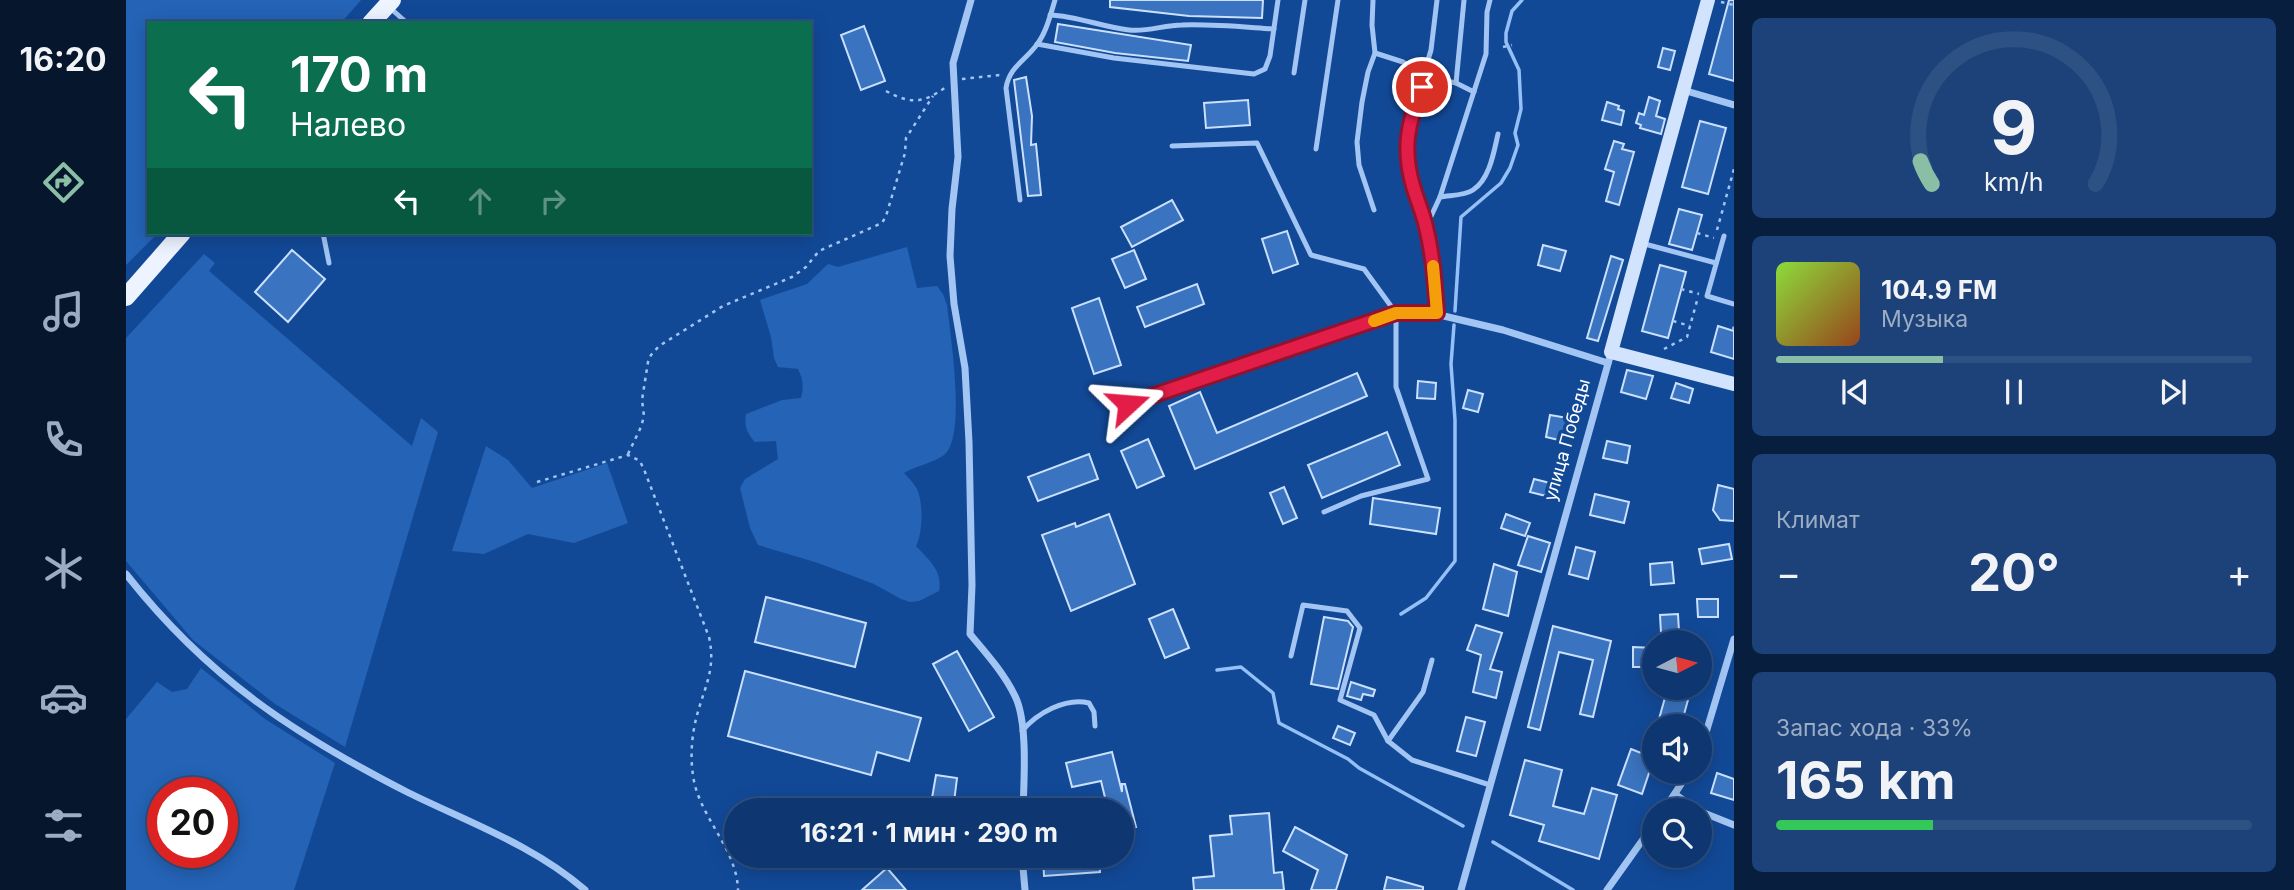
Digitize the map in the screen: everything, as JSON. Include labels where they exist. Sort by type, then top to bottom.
[{"type":"main road","points":[[373,21],[389,3]]},
{"type":"main road","points":[[126,297],[180,235]]},
{"type":"street","points":[[971,0],[953,64],[958,157],[950,256],[954,304],[965,368],[969,442],[972,573],[970,634],[990,656],[1015,696],[1021,712],[1023,798]]},
{"type":"street","name":"улица Победы","points":[[1461,890],[1683,90],[1714,1]]},
{"type":"street","points":[[1683,90],[1734,105]]},
{"type":"street","points":[[1427,312],[1734,384]]},
{"type":"street","points":[[126,574],[155,610],[197,654],[280,720],[342,758],[550,864],[585,890]]},
{"type":"street","points":[[1712,714],[1734,639]]},
{"type":"street","points":[[1672,798],[1681,784]]},
{"type":"street","points":[[1675,794],[1680,798]]},
{"type":"street","points":[[1712,816],[1734,825]]},
{"type":"street","points":[[1607,890],[1642,841]]},
{"type":"street","points":[[1023,868],[1025,890]]},
{"type":"lane","points":[[1020,200],[1006,88],[1008,77],[1015,66],[1037,44],[1055,0]]},
{"type":"lane","points":[[1037,44],[1104,56],[1254,74],[1265,69],[1270,56],[1278,0]]},
{"type":"lane","points":[[1294,73],[1305,0]]},
{"type":"lane","points":[[1316,149],[1338,0]]},
{"type":"lane","points":[[1373,0],[1375,52],[1368,72],[1357,142],[1359,164],[1374,211]]},
{"type":"lane","points":[[1437,0],[1431,50],[1408,127],[1406,143],[1409,172],[1426,227],[1434,271],[1437,313]]},
{"type":"lane","points":[[1456,82],[1464,0]]},
{"type":"lane","points":[[1426,227],[1440,197],[1486,54],[1487,12],[1490,0]]},
{"type":"lane","points":[[389,3],[405,21]]},
{"type":"lane","points":[[1050,15],[1130,30],[1151,30],[1181,24],[1228,24],[1274,29]]},
{"type":"lane","points":[[1375,52],[1402,62],[1424,76],[1456,82],[1474,92]]},
{"type":"lane","points":[[1440,197],[1474,190],[1492,158],[1498,134]]},
{"type":"lane","points":[[1172,146],[1257,143],[1311,256],[1364,269],[1396,313],[1396,387],[1428,479],[1361,496],[1324,512]]},
{"type":"lane","points":[[323,235],[329,262]]},
{"type":"lane","points":[[1724,236],[1707,296],[1734,304]]},
{"type":"lane","points":[[1641,243],[1716,263]]},
{"type":"lane","points":[[1128,404],[1396,313],[1427,312]]},
{"type":"lane","points":[[1291,656],[1303,605],[1347,611],[1360,628],[1340,701],[1374,715],[1388,741],[1412,760],[1490,785]]},
{"type":"lane","points":[[1388,741],[1423,692],[1432,660]]},
{"type":"lane","points":[[1022,731],[1031,720],[1047,710],[1083,701],[1089,703],[1094,712],[1095,726]]},
{"type":"path","points":[[1714,1],[1734,5]]},
{"type":"path","points":[[1503,47],[1512,45]]},
{"type":"path","points":[[628,455],[642,427],[643,385],[651,355],[659,346],[723,306],[792,276],[806,267],[819,251],[882,223],[905,153],[906,138],[933,96]]},
{"type":"path","points":[[1709,261],[1734,169]]},
{"type":"path","points":[[1697,233],[1715,238]]},
{"type":"path","points":[[1681,289],[1707,296]]},
{"type":"path","points":[[1664,349],[1687,337],[1699,294]]},
{"type":"path","points":[[1673,321],[1690,326]]},
{"type":"path","points":[[537,482],[628,455],[640,461],[709,637],[712,663],[696,717],[693,775],[700,801],[736,873],[738,890]]},
{"type":"shaded area","points":[[126,0],[361,0],[343,21],[147,21],[147,235],[156,235],[126,265]]},
{"type":"shaded area","points":[[907,247],[917,288],[937,286],[947,305],[956,407],[951,445],[944,455],[904,473],[915,486],[920,499],[921,524],[916,546],[934,566],[940,584],[939,591],[919,601],[910,602],[874,584],[818,563],[758,545],[750,528],[740,488],[745,479],[778,459],[776,441],[755,442],[750,436],[746,426],[746,414],[782,400],[801,398],[803,390],[798,369],[778,367],[760,300],[807,284],[828,264],[838,267]]},
{"type":"shaded area","points":[[204,254],[215,263],[209,271],[412,446],[421,418],[438,432],[345,747],[275,704],[193,640],[126,561],[126,338]]},
{"type":"shaded area","points":[[486,446],[508,460],[532,488],[607,463],[628,523],[574,543],[528,534],[484,554],[452,551]]},
{"type":"shaded area","points":[[201,668],[265,719],[335,763],[294,890],[126,890],[126,719],[157,682],[172,692],[187,689]]},
{"type":"building","points":[[1110,0],[1263,0],[1262,18],[1189,16],[1110,7]]},
{"type":"building","points":[[1729,0],[1734,0],[1734,81],[1709,74]]},
{"type":"building","points":[[1058,24],[1191,45],[1188,61],[1115,53],[1055,42]]},
{"type":"building","points":[[864,26],[885,81],[861,90],[841,35]]},
{"type":"building","points":[[1663,48],[1675,51],[1670,70],[1658,67]]},
{"type":"building","points":[[1026,77],[1032,116],[1031,145],[1036,144],[1041,195],[1028,196],[1014,80]]},
{"type":"building","points":[[1649,97],[1660,101],[1656,116],[1665,119],[1661,134],[1640,128],[1641,125],[1636,123],[1639,113],[1644,115]]},
{"type":"building","points":[[1248,100],[1250,125],[1206,128],[1204,103]]},
{"type":"building","points":[[1607,102],[1624,111],[1621,125],[1602,120]]},
{"type":"building","points":[[1700,121],[1726,128],[1708,194],[1682,187]]},
{"type":"building","points":[[1614,141],[1624,144],[1622,149],[1634,152],[1619,205],[1606,201],[1614,172],[1605,169]]},
{"type":"building","points":[[1172,200],[1183,220],[1132,247],[1121,227]]},
{"type":"building","points":[[1679,209],[1702,215],[1692,250],[1669,244]]},
{"type":"building","points":[[1287,231],[1298,264],[1273,273],[1262,239]]},
{"type":"building","points":[[1543,245],[1566,251],[1560,271],[1538,265]]},
{"type":"building","points":[[292,250],[325,279],[288,322],[255,292]]},
{"type":"building","points":[[1134,250],[1146,279],[1125,288],[1112,259]]},
{"type":"building","points":[[1611,256],[1623,260],[1598,341],[1587,338]]},
{"type":"building","points":[[1660,265],[1686,272],[1668,338],[1642,331]]},
{"type":"building","points":[[1197,284],[1204,304],[1145,327],[1137,307]]},
{"type":"building","points":[[1099,298],[1121,365],[1094,374],[1072,308]]},
{"type":"building","points":[[1718,326],[1734,331],[1734,359],[1711,352]]},
{"type":"building","points":[[1627,370],[1653,376],[1646,399],[1621,392]]},
{"type":"building","points":[[1357,373],[1367,396],[1195,469],[1169,406],[1200,392],[1217,433]]},
{"type":"building","points":[[1418,381],[1436,383],[1435,399],[1417,398]]},
{"type":"building","points":[[1676,383],[1693,389],[1689,403],[1671,398]]},
{"type":"building","points":[[1468,390],[1483,394],[1478,412],[1463,408]]},
{"type":"building","points":[[1550,415],[1568,418],[1563,441],[1546,437]]},
{"type":"building","points":[[1387,432],[1400,465],[1322,498],[1308,465]]},
{"type":"building","points":[[1148,439],[1164,476],[1137,488],[1121,451]]},
{"type":"building","points":[[1607,441],[1630,446],[1627,463],[1603,458]]},
{"type":"building","points":[[1089,454],[1098,479],[1038,501],[1028,477]]},
{"type":"building","points":[[1534,479],[1554,484],[1550,497],[1530,492]]},
{"type":"building","points":[[1718,485],[1734,489],[1734,521],[1720,520],[1713,510]]},
{"type":"building","points":[[1284,487],[1297,518],[1283,524],[1270,493]]},
{"type":"building","points":[[1595,494],[1629,502],[1624,523],[1590,515]]},
{"type":"building","points":[[1373,498],[1440,508],[1436,534],[1370,524]]},
{"type":"building","points":[[1109,514],[1135,584],[1071,611],[1042,535],[1075,523],[1076,527]]},
{"type":"building","points":[[1506,514],[1530,523],[1525,536],[1501,528]]},
{"type":"building","points":[[1528,536],[1550,543],[1541,572],[1518,565]]},
{"type":"building","points":[[1729,544],[1732,559],[1702,564],[1699,549]]},
{"type":"building","points":[[1576,547],[1595,552],[1588,579],[1569,574]]},
{"type":"building","points":[[1672,562],[1674,583],[1651,585],[1650,564]]},
{"type":"building","points":[[1494,564],[1517,572],[1508,616],[1483,609]]},
{"type":"building","points":[[766,597],[866,623],[855,667],[755,642]]},
{"type":"building","points":[[1697,599],[1718,599],[1718,617],[1698,617]]},
{"type":"building","points":[[1173,609],[1189,648],[1165,658],[1149,619]]},
{"type":"building","points":[[1678,614],[1679,630],[1661,630],[1660,615]]},
{"type":"building","points":[[1324,617],[1348,621],[1353,627],[1338,689],[1311,684]]},
{"type":"building","points":[[1476,625],[1502,633],[1490,669],[1502,672],[1496,698],[1473,692],[1481,655],[1467,650]]},
{"type":"building","points":[[1553,626],[1611,641],[1593,717],[1580,714],[1593,660],[1559,652],[1540,730],[1528,727]]},
{"type":"building","points":[[1633,647],[1642,647],[1642,667],[1633,667]]},
{"type":"building","points":[[957,651],[994,717],[969,731],[933,664]]},
{"type":"building","points":[[745,671],[921,718],[909,761],[877,752],[871,775],[728,736]]},
{"type":"building","points":[[1351,682],[1375,690],[1373,696],[1363,694],[1361,700],[1347,696]]},
{"type":"building","points":[[1664,700],[1688,700],[1684,714],[1660,714]]},
{"type":"building","points":[[1466,717],[1485,722],[1476,756],[1457,751]]},
{"type":"building","points":[[1338,726],[1355,733],[1350,745],[1333,738]]},
{"type":"building","points":[[1631,749],[1642,753],[1642,784],[1645,784],[1642,794],[1618,785]]},
{"type":"building","points":[[1112,752],[1122,792],[1122,784],[1125,784],[1129,798],[1105,798],[1101,781],[1072,787],[1066,763]]},
{"type":"building","points":[[1525,760],[1562,770],[1553,806],[1584,814],[1592,788],[1617,795],[1599,859],[1539,841],[1544,825],[1510,815]]},
{"type":"building","points":[[1717,773],[1734,779],[1734,800],[1711,793]]},
{"type":"building","points":[[936,775],[957,778],[954,798],[932,798]]},
{"type":"building","points":[[1269,813],[1274,873],[1282,872],[1284,890],[1194,890],[1193,878],[1214,876],[1210,836],[1232,834],[1230,816]]},
{"type":"building","points":[[1295,827],[1347,855],[1336,890],[1311,890],[1318,870],[1283,851]]},
{"type":"building","points":[[887,868],[906,890],[862,890]]},
{"type":"building","points":[[1044,868],[1100,868],[1100,872],[1044,876]]},
{"type":"building","points":[[1387,877],[1423,887],[1423,890],[1384,890]]},
{"type":"waterway","points":[[1455,311],[1461,217],[1501,183],[1518,145],[1515,133],[1521,109],[1519,70],[1506,42],[1506,33],[1512,11],[1522,0]]},
{"type":"waterway","points":[[1401,614],[1426,598],[1455,561],[1455,420],[1451,364],[1454,325]]},
{"type":"waterway","points":[[1217,670],[1241,667],[1273,693],[1279,723],[1348,759],[1359,768],[1463,826]]},
{"type":"waterway","points":[[1493,842],[1573,890]]},
{"type":"slow traffic","points":[[1374,321],[1396,313],[1437,313],[1433,266]]},
{"type":"route","points":[[1128,404],[1396,313],[1437,313],[1434,271],[1426,227],[1413,188],[1406,154],[1408,127],[1422,87]]}]
